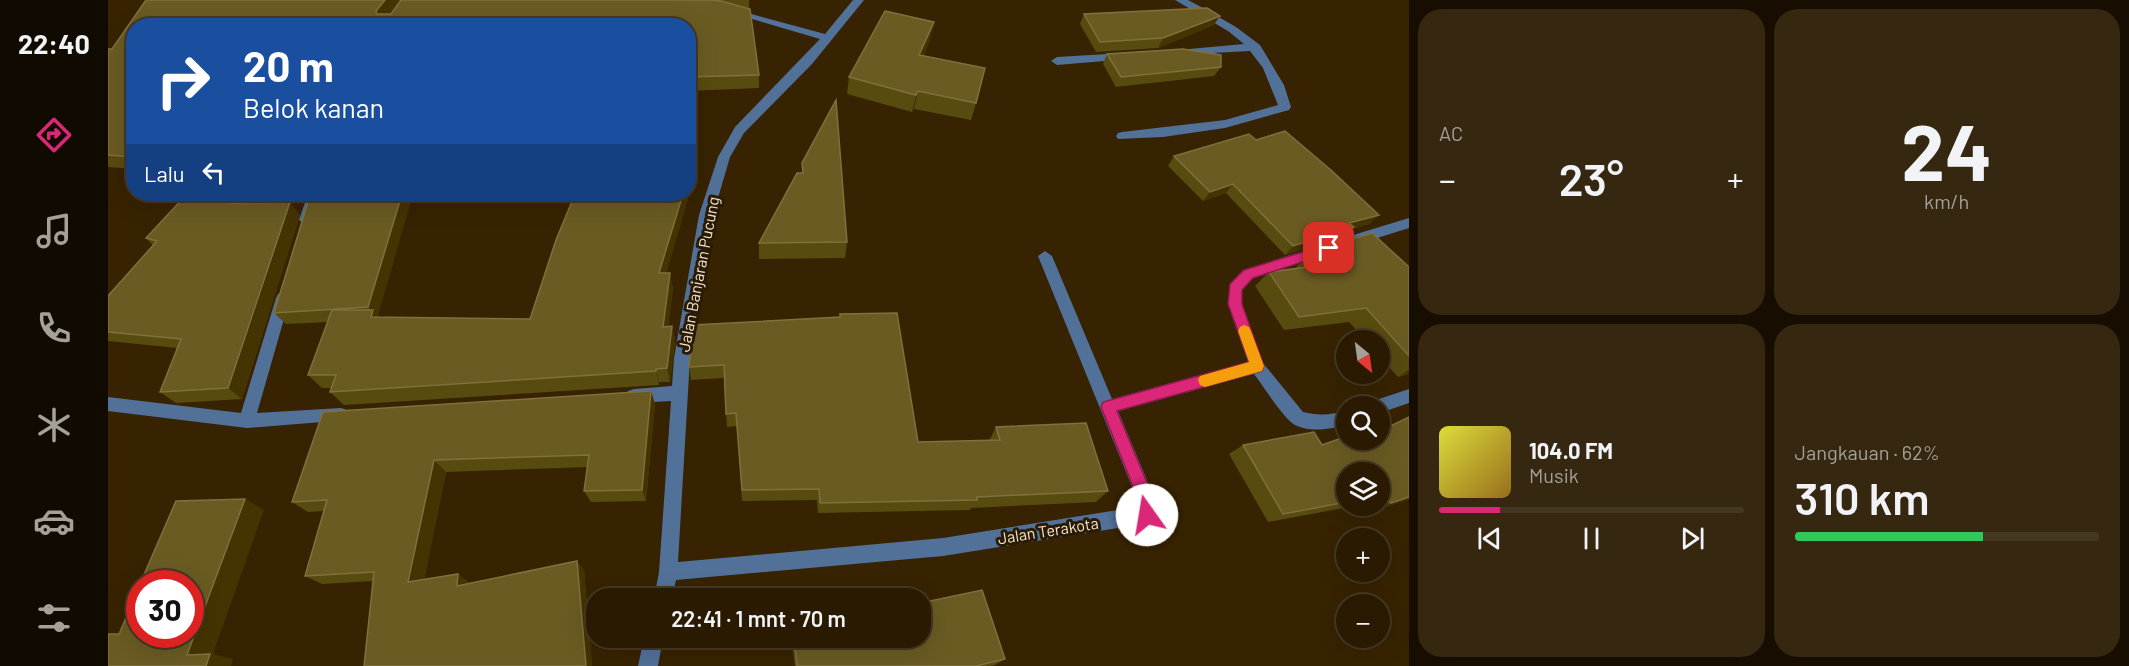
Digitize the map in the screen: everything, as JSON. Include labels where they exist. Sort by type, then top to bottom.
[{"type":"street","name":"Jalan Banjaran Pucung","points":[[665,588],[668,572],[682,358],[705,215],[724,156],[740,130],[828,38],[859,0]]},
{"type":"street","points":[[1122,136],[1237,122],[1285,107],[1281,93],[1256,47],[1232,28],[1180,0]]},
{"type":"street","points":[[723,10],[828,38]]},
{"type":"street","points":[[1162,54],[1256,47]]},
{"type":"street","points":[[1057,61],[1139,56]]},
{"type":"street","points":[[300,240],[313,201]]},
{"type":"street","points":[[1336,421],[1312,422],[1298,418],[1257,366],[1235,304],[1235,288],[1248,274],[1409,223]]},
{"type":"street","name":"Jalan Terakota","points":[[668,572],[944,547],[1119,519],[1139,520],[1147,515],[1148,504],[1045,256]]},
{"type":"street","points":[[247,421],[286,285]]},
{"type":"street","points":[[1108,407],[1257,366]]},
{"type":"street","points":[[621,397],[679,393]]},
{"type":"street","points":[[1390,402],[1409,396]]},
{"type":"street","points":[[108,404],[247,421],[352,415]]},
{"type":"street","points":[[648,666],[652,648]]},
{"type":"building","points":[[146,0],[385,0],[376,11],[377,14],[391,14],[401,0],[711,0],[750,9],[759,75],[696,77],[696,18],[134,18]]},
{"type":"building","points":[[1207,8],[1220,16],[1163,38],[1100,42],[1084,14]]},
{"type":"building","points":[[885,11],[934,22],[919,55],[985,68],[976,103],[918,91],[916,95],[849,77]]},
{"type":"building","points":[[126,29],[126,156],[108,155],[108,49],[112,49]]},
{"type":"building","points":[[1183,49],[1221,55],[1221,67],[1121,77],[1107,54]]},
{"type":"building","points":[[836,100],[847,242],[759,243],[797,173],[803,173],[802,163]]},
{"type":"building","points":[[1285,131],[1379,215],[1349,223],[1354,227],[1293,246],[1233,184],[1210,192],[1174,156],[1249,134],[1256,140]]},
{"type":"building","points":[[180,201],[290,202],[228,388],[160,392],[181,339],[108,332],[108,296],[157,241],[146,238]]},
{"type":"building","points":[[400,201],[368,307],[274,313],[308,202]]},
{"type":"building","points":[[572,201],[681,201],[659,273],[670,273],[663,327],[672,326],[667,368],[656,369],[656,371],[330,392],[336,375],[308,375],[332,310],[373,310],[371,317],[530,319],[556,240]]},
{"type":"building","points":[[1372,233],[1409,267],[1409,356],[1390,335],[1390,330],[1386,330],[1366,308],[1299,317],[1269,272],[1323,265],[1311,252]]},
{"type":"building","points":[[897,313],[918,442],[1000,440],[996,427],[1086,423],[1108,491],[977,497],[977,500],[820,503],[819,489],[742,490],[736,413],[726,414],[724,365],[689,367],[693,325],[840,317],[840,314]]},
{"type":"building","points":[[651,391],[642,490],[584,491],[589,455],[434,460],[408,582],[458,574],[457,586],[577,561],[586,666],[364,666],[374,572],[305,576],[327,500],[292,502],[323,412]]},
{"type":"building","points":[[1409,417],[1409,497],[1391,503],[1390,462],[1336,462],[1336,504],[1283,514],[1243,445],[1314,432],[1322,445],[1336,440],[1336,450],[1390,450],[1390,426]]},
{"type":"building","points":[[245,499],[204,609],[204,570],[146,570],[176,501]]},
{"type":"building","points":[[982,590],[1005,659],[976,666],[797,666],[795,648],[931,648],[931,601]]},
{"type":"building","points":[[126,618],[126,648],[190,648],[187,655],[210,654],[206,666],[108,666],[108,634],[119,634]]},
{"type":"slow traffic","points":[[1205,380],[1257,366],[1244,331]]},
{"type":"route","points":[[1147,515],[1148,504],[1108,407],[1257,366],[1235,304],[1235,288],[1248,274],[1329,248]]}]
